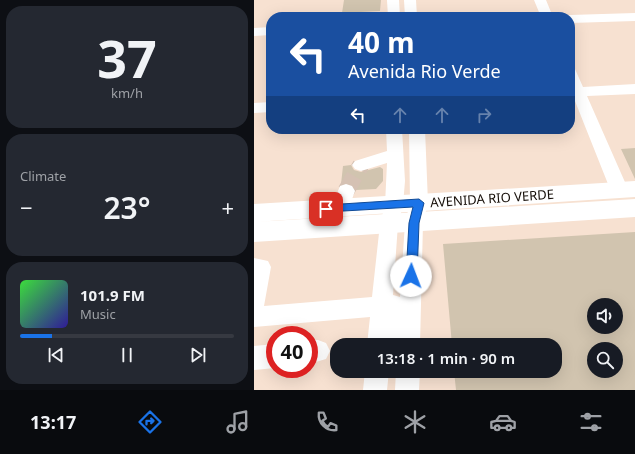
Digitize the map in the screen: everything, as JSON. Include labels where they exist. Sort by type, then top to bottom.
[{"type":"main road","name":"AVENIDA RIO VERDE","points":[[254,232],[627,189]]},
{"type":"main road","name":"AVENIDA RIO VERDE","points":[[254,213],[343,199],[391,215]]},
{"type":"main road","name":"AVENIDA RIO VERDE","points":[[416,213],[635,208]]},
{"type":"street","points":[[393,0],[394,12]]},
{"type":"street","points":[[410,0],[411,12]]},
{"type":"street","points":[[540,0],[545,12]]},
{"type":"street","points":[[575,19],[635,17]]},
{"type":"street","points":[[254,32],[266,31]]},
{"type":"street","points":[[575,92],[635,89]]},
{"type":"street","points":[[575,94],[627,189]]},
{"type":"street","points":[[254,108],[266,108]]},
{"type":"street","points":[[379,338],[391,215],[395,154],[394,134]]},
{"type":"street","points":[[409,338],[416,213],[417,134]]},
{"type":"street","points":[[361,165],[395,154]]},
{"type":"street","points":[[254,317],[391,304],[396,307],[395,338]]},
{"type":"street","points":[[254,358],[266,357]]},
{"type":"street","points":[[375,390],[376,378]]},
{"type":"street","points":[[407,390],[408,378]]},
{"type":"building","points":[[344,0],[381,0],[380,11],[342,12]]},
{"type":"building","points":[[635,148],[635,179],[621,149]]},
{"type":"building","points":[[351,165],[354,170],[361,172],[380,167],[383,169],[383,181],[376,189],[356,190],[352,185],[346,183],[341,184],[343,166]]},
{"type":"building","points":[[635,232],[635,390],[456,390],[455,378],[562,378],[562,338],[451,338],[443,244]]},
{"type":"tunnel","points":[[346,191],[361,165]]},
{"type":"route","points":[[326,209],[419,203],[414,223],[411,276]]}]
